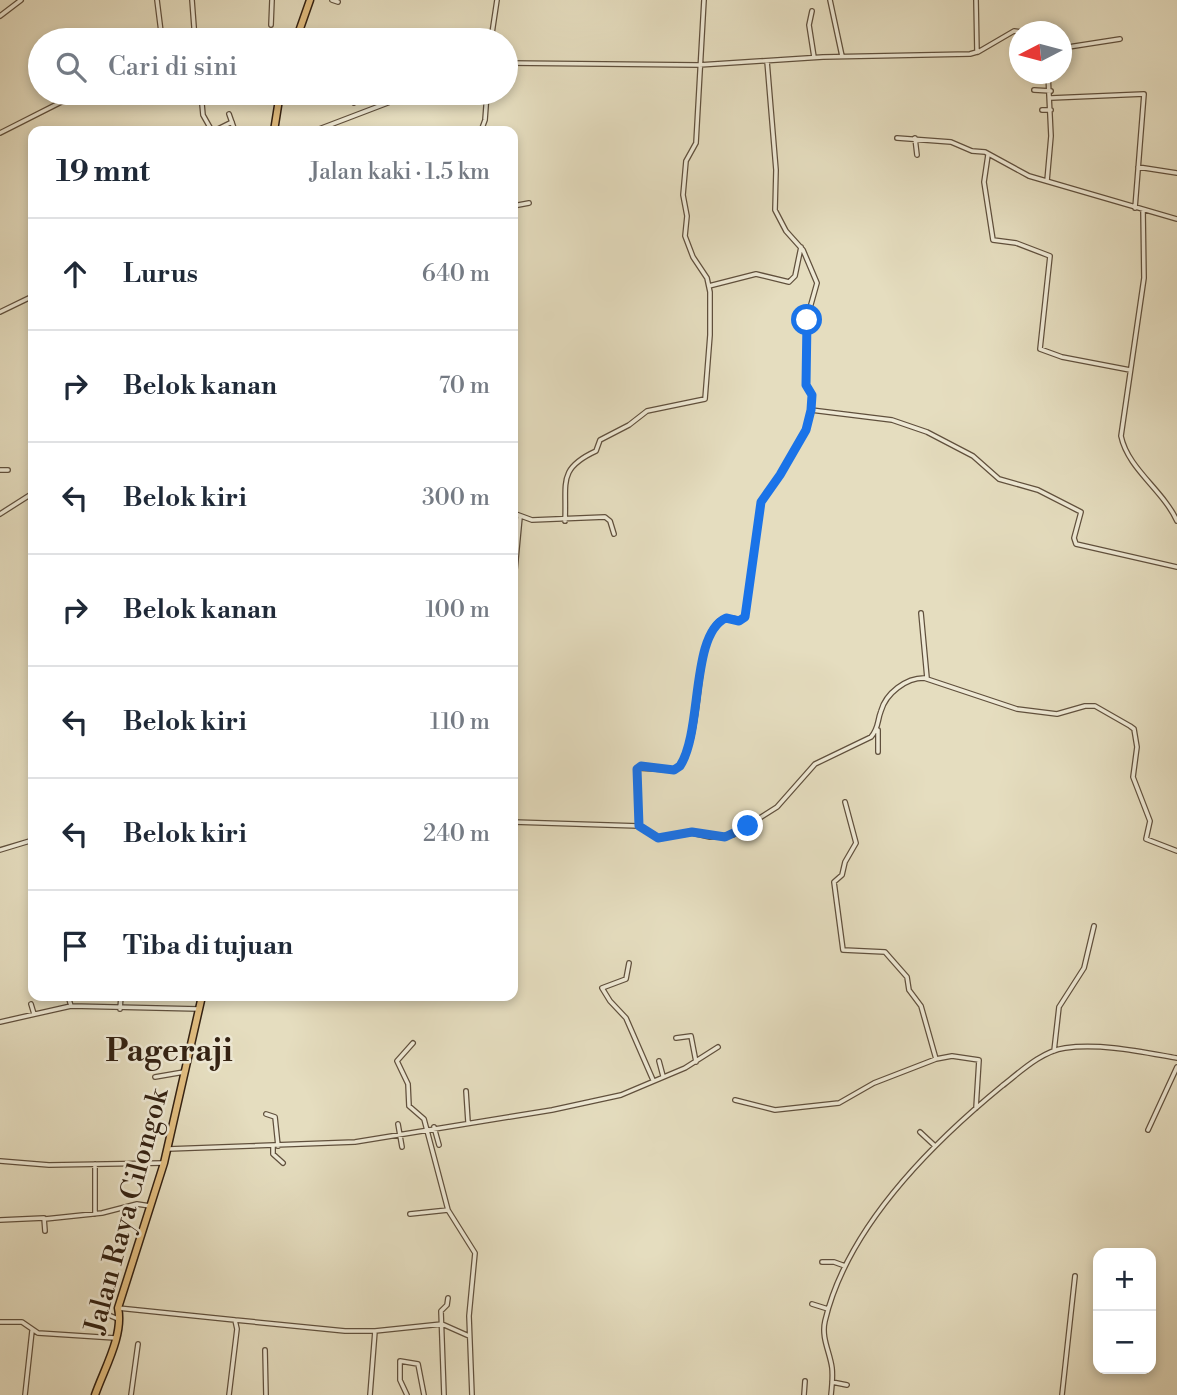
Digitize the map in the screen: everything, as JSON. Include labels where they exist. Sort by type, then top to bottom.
[{"type":"highway","points":[[300,28],[310,0]]},
{"type":"highway","points":[[275,126],[278,105]]},
{"type":"highway","name":"Jalan Raya Cilongok","points":[[95,1395],[115,1338],[120,1320],[118,1308],[168,1149],[201,1001]]},
{"type":"street","points":[[0,16],[21,0]]},
{"type":"street","points":[[157,0],[160,28]]},
{"type":"street","points":[[191,0],[194,28]]},
{"type":"street","points":[[271,25],[272,0]]},
{"type":"street","points":[[332,0],[338,2]]},
{"type":"street","points":[[493,28],[497,0]]},
{"type":"street","points":[[565,521],[566,484],[575,461],[596,451],[598,441],[647,411],[705,400],[710,335],[709,286],[685,236],[687,216],[683,195],[686,161],[696,143],[704,0]]},
{"type":"street","points":[[830,0],[842,57]]},
{"type":"street","points":[[975,0],[977,52]]},
{"type":"street","points":[[812,11],[809,24],[814,57]]},
{"type":"street","points":[[518,63],[699,65],[814,57],[977,52],[1009,34]]},
{"type":"street","points":[[1072,46],[1120,39]]},
{"type":"street","points":[[639,826],[637,768],[674,770],[684,760],[698,705],[703,652],[717,623],[726,618],[739,621],[745,617],[761,502],[806,430],[811,410],[812,395],[806,385],[808,315],[817,283],[801,247],[786,230],[775,210],[776,170],[768,61]]},
{"type":"street","points":[[1047,181],[1050,84]]},
{"type":"street","points":[[1034,90],[1051,90]]},
{"type":"street","points":[[1051,98],[1144,94],[1135,208]]},
{"type":"street","points":[[0,134],[56,105]]},
{"type":"street","points":[[202,105],[203,115],[210,126]]},
{"type":"street","points":[[327,126],[382,105]]},
{"type":"street","points":[[483,126],[486,105]]},
{"type":"street","points":[[1042,110],[1051,110]]},
{"type":"street","points":[[229,114],[233,126]]},
{"type":"street","points":[[224,126],[232,122]]},
{"type":"street","points":[[897,138],[951,142],[988,155],[1029,176],[1177,219]]},
{"type":"street","points":[[915,138],[917,155]]},
{"type":"street","points":[[988,155],[984,182],[993,240],[1016,243],[1050,256],[1040,349],[1062,357],[1130,370]]},
{"type":"street","points":[[1138,167],[1177,173]]},
{"type":"street","points":[[518,205],[529,203]]},
{"type":"street","points":[[1143,210],[1146,256],[1137,338],[1121,436],[1138,467],[1169,503],[1177,521]]},
{"type":"street","points":[[709,286],[756,274],[789,282],[795,276],[801,247]]},
{"type":"street","points":[[0,312],[28,298]]},
{"type":"street","points":[[811,410],[892,420],[927,432],[972,456],[999,479],[1033,488],[1081,512],[1076,544],[1177,567]]},
{"type":"street","points":[[0,470],[8,470]]},
{"type":"street","points":[[0,514],[28,496]]},
{"type":"street","points":[[518,538],[520,517],[565,521],[584,516],[605,517],[611,522],[614,534]]},
{"type":"street","points":[[921,613],[927,678]]},
{"type":"street","points":[[878,752],[878,727],[883,706],[900,685],[909,680],[927,678],[1017,709],[1056,714],[1084,706],[1095,706],[1134,729],[1137,747],[1133,776],[1150,821],[1146,839],[1177,851]]},
{"type":"street","points":[[518,822],[639,826],[660,838],[692,832],[710,836],[733,835],[777,807],[815,764],[860,744],[878,727]]},
{"type":"street","points":[[845,802],[856,841],[842,875],[834,882],[843,950],[885,952],[895,962],[907,978],[909,990],[926,1018],[936,1059]]},
{"type":"street","points":[[0,850],[28,842]]},
{"type":"street","points":[[1054,1051],[1059,1007],[1084,968],[1094,926]]},
{"type":"street","points":[[629,963],[626,979],[602,988],[626,1018],[653,1080]]},
{"type":"street","points":[[70,1001],[71,1006]]},
{"type":"street","points":[[120,1009],[121,1001]]},
{"type":"street","points":[[31,1004],[34,1014]]},
{"type":"street","points":[[0,1022],[71,1006],[199,1010]]},
{"type":"street","points":[[676,1038],[691,1036],[696,1062]]},
{"type":"street","points":[[413,1043],[398,1058],[397,1064],[408,1084],[410,1110],[424,1117],[448,1210],[476,1256],[469,1336],[472,1395]]},
{"type":"street","points":[[168,1149],[355,1142],[598,1101],[621,1095],[696,1062],[718,1047]]},
{"type":"street","points":[[831,1395],[832,1381],[824,1336],[828,1309],[845,1266],[880,1211],[934,1146],[1024,1069],[1054,1051],[1091,1047],[1177,1058]]},
{"type":"street","points":[[735,1100],[775,1110],[839,1103],[874,1083],[936,1059],[953,1056],[979,1060],[976,1108]]},
{"type":"street","points":[[659,1061],[663,1076]]},
{"type":"street","points":[[1148,1130],[1177,1067]]},
{"type":"street","points":[[155,1077],[186,1071]]},
{"type":"street","points":[[466,1091],[468,1122]]},
{"type":"street","points":[[266,1114],[275,1116],[276,1146],[273,1153],[283,1163]]},
{"type":"street","points":[[398,1124],[402,1147]]},
{"type":"street","points":[[434,1127],[439,1144]]},
{"type":"street","points":[[920,1132],[934,1146]]},
{"type":"street","points":[[0,1161],[48,1165],[164,1163]]},
{"type":"street","points":[[95,1164],[95,1214]]},
{"type":"street","points":[[0,1220],[45,1219],[95,1214],[133,1205],[152,1206]]},
{"type":"street","points":[[410,1214],[448,1210]]},
{"type":"street","points":[[45,1219],[45,1231]]},
{"type":"street","points":[[822,1262],[845,1266]]},
{"type":"street","points":[[1062,1395],[1075,1276]]},
{"type":"street","points":[[444,1395],[441,1309],[447,1305],[448,1298]]},
{"type":"street","points":[[812,1304],[828,1309]]},
{"type":"street","points":[[118,1308],[345,1331],[375,1331],[442,1324],[469,1336]]},
{"type":"street","points":[[104,1313],[120,1320]]},
{"type":"street","points":[[229,1395],[237,1329],[235,1320]]},
{"type":"street","points":[[0,1322],[22,1322],[38,1333],[115,1338]]},
{"type":"street","points":[[25,1395],[33,1344],[32,1329]]},
{"type":"street","points":[[370,1395],[375,1331]]},
{"type":"street","points":[[131,1395],[138,1344]]},
{"type":"street","points":[[265,1350],[266,1395]]},
{"type":"street","points":[[407,1395],[400,1380],[399,1361],[418,1364],[424,1395]]},
{"type":"street","points":[[804,1395],[805,1381]]},
{"type":"street","points":[[832,1381],[847,1385]]},
{"type":"district","name":"Pageraji","points":[[169,1051]]},
{"type":"route","points":[[748,826],[725,837],[692,832],[658,838],[639,826],[637,769],[641,766],[674,770],[680,766],[684,760],[698,705],[703,652],[714,626],[726,618],[739,621],[745,617],[761,502],[806,430],[811,410],[812,395],[806,385],[807,320]]}]
